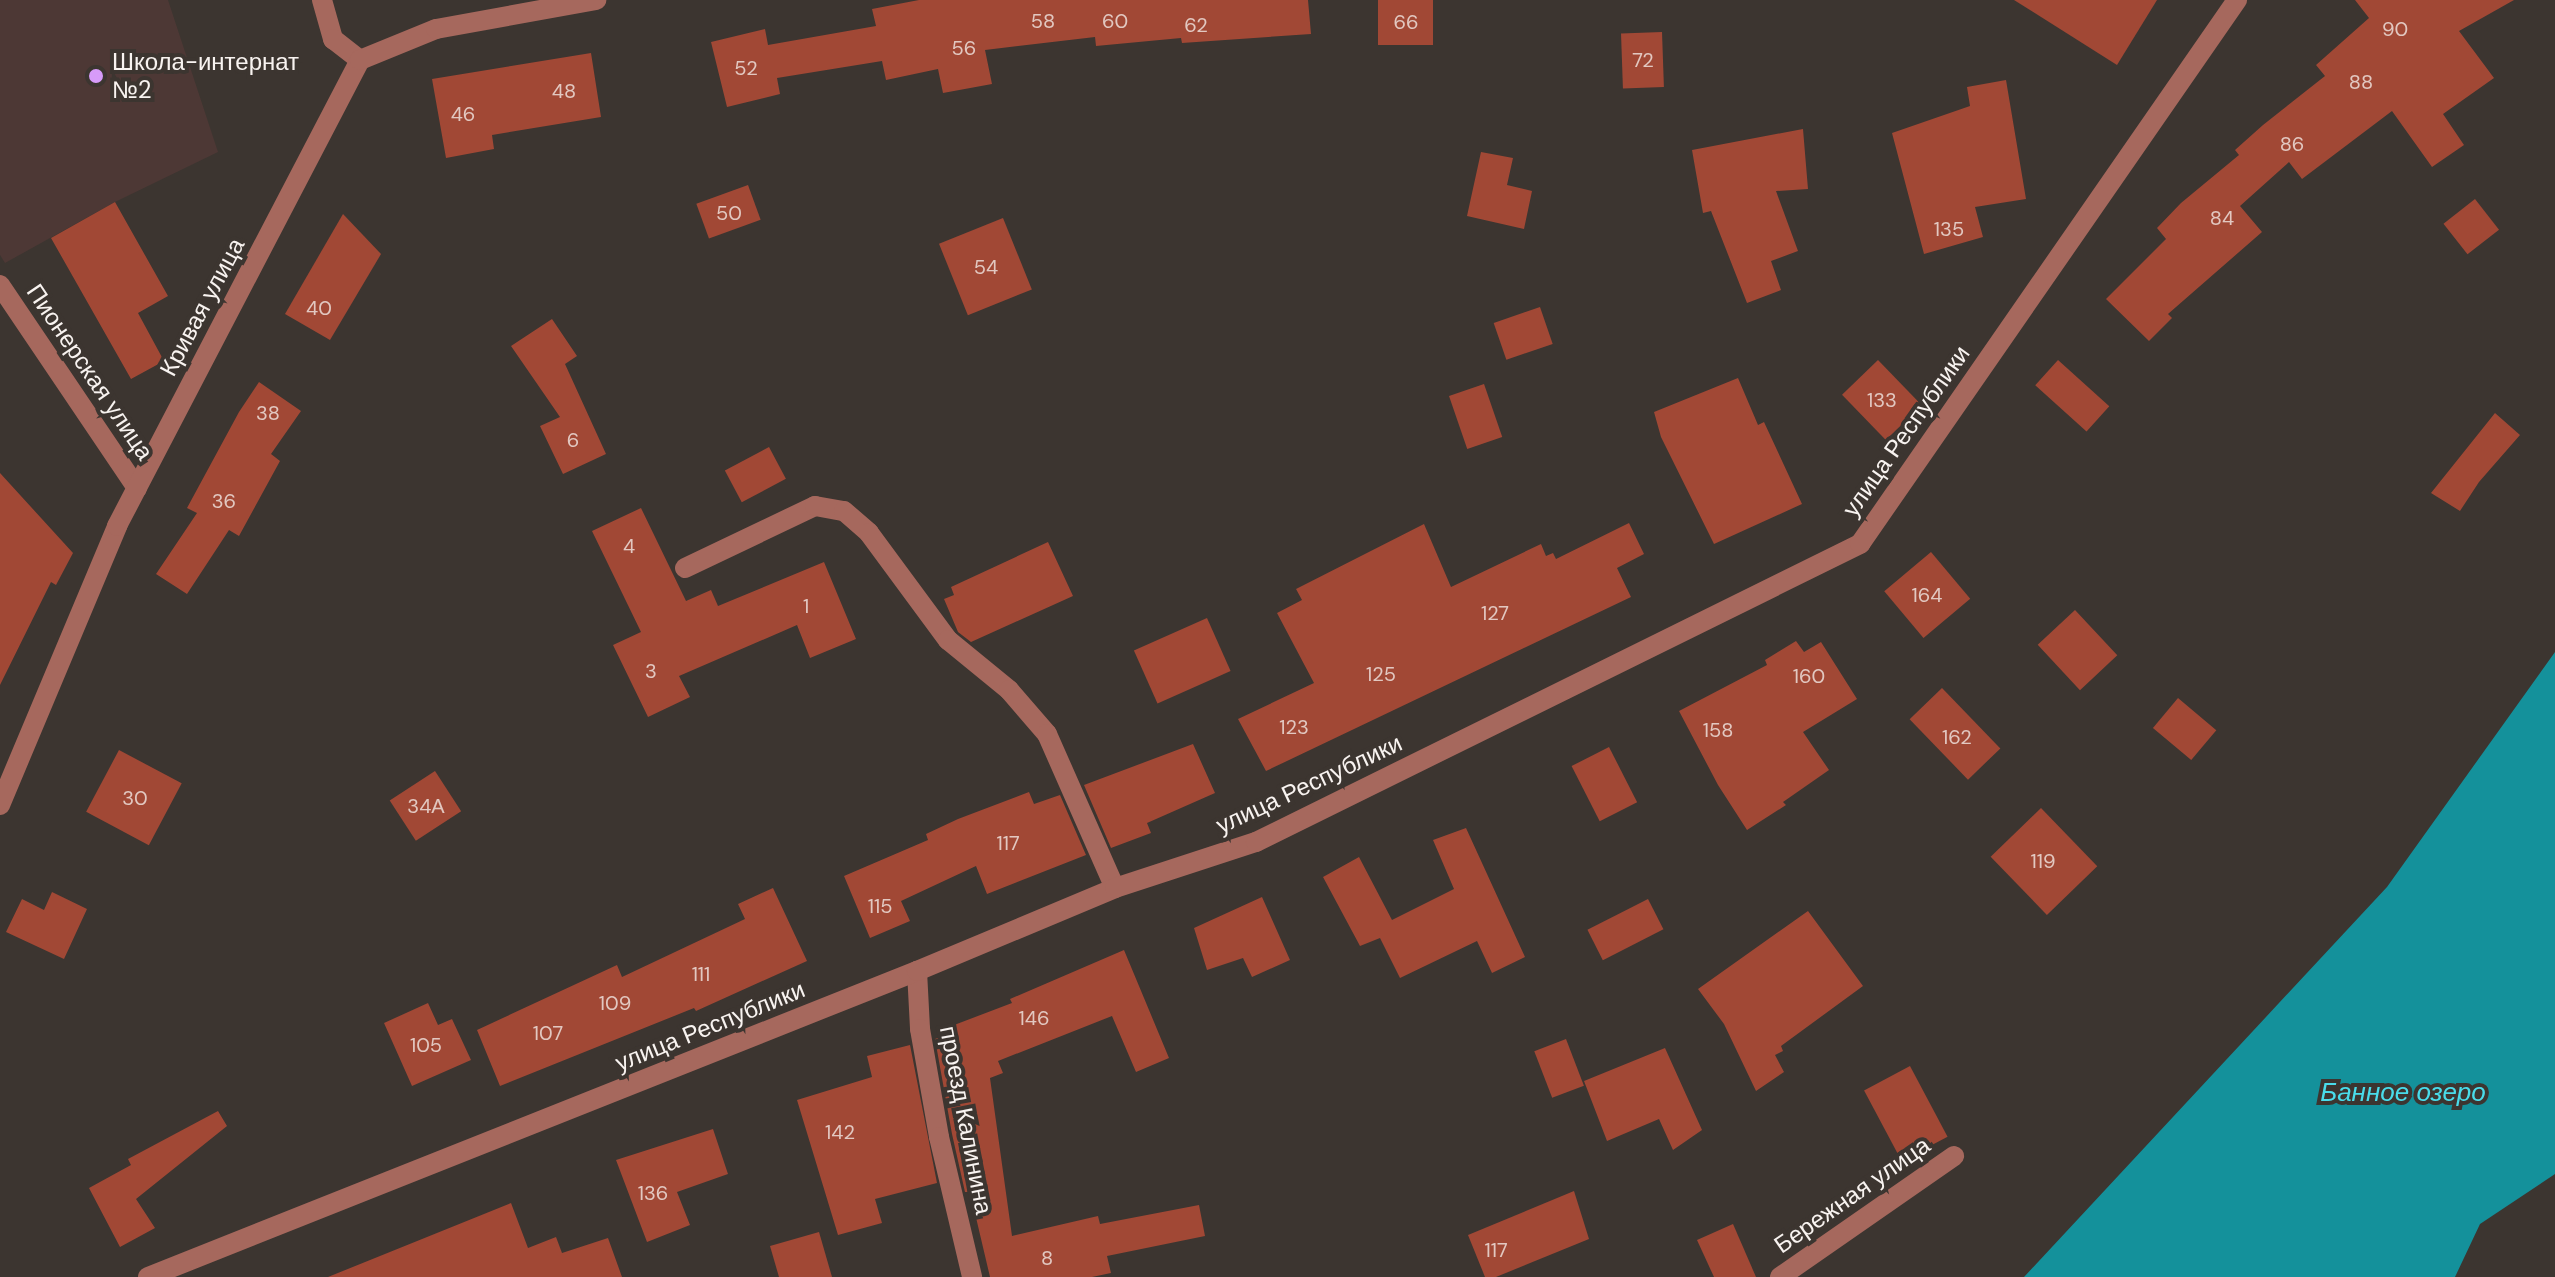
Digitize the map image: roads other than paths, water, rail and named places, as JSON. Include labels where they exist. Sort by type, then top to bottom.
[{"type":"street","points":[[322,0],[333,39],[360,60],[436,29],[596,0]]},
{"type":"street","name":"улица Республики","points":[[148,1277],[917,971],[1115,888],[1256,842],[1860,544],[2237,0]]},
{"type":"street","name":"Кривая улица","points":[[0,805],[117,526],[360,60]]},
{"type":"street","name":"Пионерская улица","points":[[0,285],[137,488]]},
{"type":"street","points":[[685,568],[815,506],[844,511],[869,533],[948,640],[1009,690],[1047,734],[1115,888]]},
{"type":"street","name":"проезд Калинина","points":[[917,971],[920,1029],[939,1137],[972,1277]]},
{"type":"street","name":"Бережная улица","points":[[1780,1277],[1954,1156]]},
{"type":"water","name":"Банное озеро","points":[[2555,652],[2555,1174],[2480,1224],[2455,1277],[2024,1277],[2387,887]]},
{"type":"place","name":"Школа-интернат №2","points":[[96,76]]}]
